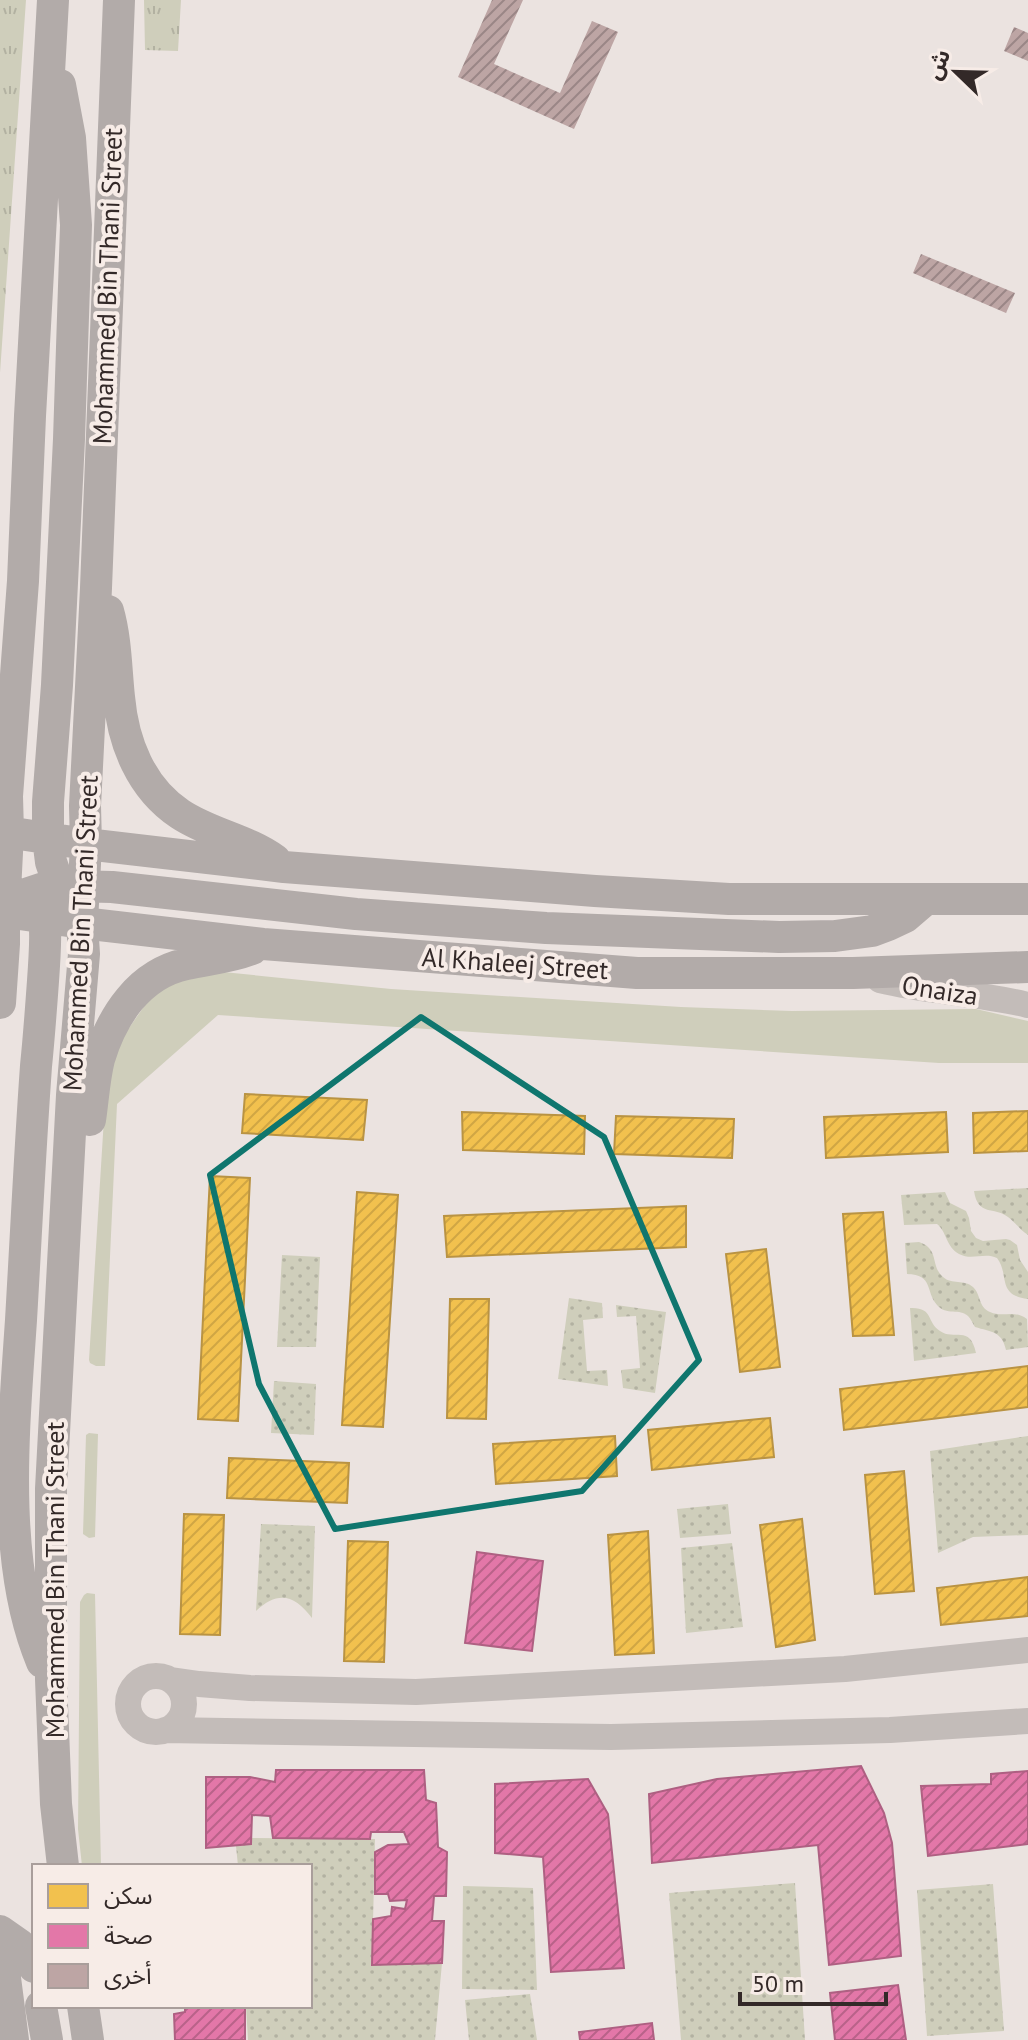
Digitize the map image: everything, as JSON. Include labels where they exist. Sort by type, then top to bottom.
[{"type":"main road","name":"Mohammed Bin Thani Street","points":[[41,878],[86,844],[85,806],[119,0]]},
{"type":"main road","points":[[52,15],[23,581],[4,832],[41,878],[356,914],[514,926],[779,937],[835,936],[872,931],[905,917],[926,899]]},
{"type":"main road","points":[[51,1679],[34,1642],[24,1607],[13,1495],[33,1106],[45,949],[41,878],[57,685],[76,225],[70,138],[52,15]]},
{"type":"main road","points":[[0,645],[13,599],[23,581]]},
{"type":"main road","points":[[96,588],[109,613],[114,637],[119,702],[127,743],[147,782],[182,815],[253,846],[284,867]]},
{"type":"main road","points":[[41,878],[86,844],[284,867],[729,899],[1028,899]]},
{"type":"main road","name":"Al Khaleej Street","points":[[2,911],[41,878],[82,923],[263,944],[637,973],[853,973],[1028,967]]},
{"type":"main road","points":[[0,1003],[4,944],[2,911]]},
{"type":"main road","name":"Mohammed Bin Thani Street","points":[[63,1864],[56,1804],[51,1679],[51,1489],[72,1095],[84,954],[82,923]]},
{"type":"main road","points":[[63,1248],[77,1210],[99,1061],[108,1034],[123,1006],[144,985],[172,968],[228,957],[263,944]]},
{"type":"main road","points":[[0,1931],[20,1945],[32,1964]]},
{"type":"main road","points":[[0,1939],[13,2040]]},
{"type":"main road","points":[[41,2008],[47,2040]]},
{"type":"main road","points":[[83,2008],[88,2040]]},
{"type":"street","name":"Onaiza","points":[[853,973],[916,988],[1028,1005]]},
{"type":"street","points":[[171,1680],[183,1694],[184,1707],[176,1724],[159,1732],[147,1731],[136,1724],[129,1713],[128,1701],[136,1684],[147,1677],[159,1675],[171,1680],[224,1687],[416,1692],[845,1669],[1028,1650]]},
{"type":"street","points":[[165,1730],[611,1737],[890,1730],[1028,1721]]},
{"type":"highlighted area","points":[[421,1017],[604,1137],[699,1360],[582,1491],[335,1529],[259,1384],[210,1175]]},
{"type":"green space","points":[[0,0],[26,0],[0,373]]},
{"type":"green space","points":[[144,0],[181,0],[178,51],[145,50]]},
{"type":"green space","points":[[213,971],[391,989],[681,1007],[792,1011],[976,1009],[1028,1021],[1028,1063],[939,1063],[218,1015],[117,1104],[105,1366],[96,1366],[89,1360],[104,1118],[115,1048],[157,988]]},
{"type":"green space","points":[[1028,1188],[1028,1235],[1003,1214],[983,1208],[974,1191]]},
{"type":"green space","points":[[945,1192],[950,1203],[966,1211],[976,1238],[983,1241],[1006,1239],[1017,1245],[1020,1260],[1028,1272],[1028,1299],[1011,1293],[997,1258],[959,1254],[937,1224],[904,1225],[901,1195]]},
{"type":"green space","points":[[919,1242],[930,1249],[939,1273],[950,1281],[973,1287],[986,1310],[1027,1319],[1028,1347],[1006,1350],[1002,1339],[995,1333],[975,1327],[965,1314],[937,1305],[925,1281],[907,1274],[905,1243]]},
{"type":"green space","points":[[282,1255],[320,1257],[316,1347],[277,1347]]},
{"type":"green space","points":[[569,1298],[602,1303],[603,1318],[583,1320],[587,1371],[607,1370],[608,1386],[558,1379]]},
{"type":"green space","points":[[616,1305],[666,1312],[655,1393],[623,1388],[621,1370],[640,1368],[636,1316],[617,1317]]},
{"type":"green space","points":[[910,1308],[926,1312],[945,1334],[966,1336],[976,1353],[914,1361]]},
{"type":"green space","points":[[274,1381],[316,1384],[314,1435],[271,1433]]},
{"type":"green space","points":[[98,1434],[95,1537],[89,1538],[83,1534],[86,1435]]},
{"type":"green space","points":[[1028,1436],[1028,1535],[973,1537],[938,1553],[930,1451]]},
{"type":"green space","points":[[728,1504],[731,1534],[680,1538],[677,1509]]},
{"type":"green space","points":[[261,1524],[315,1526],[312,1618],[299,1604],[286,1598],[272,1600],[256,1611]]},
{"type":"green space","points":[[732,1543],[743,1627],[686,1633],[681,1548]]},
{"type":"green space","points":[[95,1594],[101,1864],[82,1864],[78,1829],[80,1602],[84,1595]]},
{"type":"green space","points":[[251,1838],[375,1839],[372,1964],[442,1963],[435,2040],[248,2040],[246,2008],[312,2008],[312,1864],[238,1864],[236,1846],[250,1844]]},
{"type":"green space","points":[[795,1883],[805,2040],[681,2040],[669,1893]]},
{"type":"green space","points":[[993,1884],[1004,2031],[927,2036],[917,1890]]},
{"type":"green space","points":[[463,1886],[533,1888],[537,1990],[462,1989]]},
{"type":"green space","points":[[530,1994],[537,2040],[469,2040],[465,2000]]},
{"type":"building: سكن","points":[[245,1094],[367,1100],[363,1140],[242,1133]]},
{"type":"building: سكن","points":[[1028,1111],[1028,1151],[974,1153],[973,1113]]},
{"type":"building: سكن","points":[[462,1112],[585,1116],[584,1154],[463,1150]]},
{"type":"building: سكن","points":[[946,1112],[948,1152],[826,1158],[824,1117]]},
{"type":"building: سكن","points":[[616,1116],[734,1119],[732,1158],[614,1154]]},
{"type":"building: سكن","points":[[210,1176],[250,1178],[238,1421],[198,1419]]},
{"type":"building: سكن","points":[[357,1192],[398,1195],[383,1427],[342,1425]]},
{"type":"building: سكن","points":[[686,1206],[686,1247],[447,1257],[444,1216]]},
{"type":"building: سكن","points":[[883,1212],[894,1335],[853,1336],[843,1214]]},
{"type":"building: سكن","points":[[766,1249],[780,1367],[740,1372],[726,1254]]},
{"type":"building: سكن","points":[[450,1299],[489,1299],[486,1419],[447,1418]]},
{"type":"building: سكن","points":[[1028,1366],[1028,1407],[844,1430],[840,1389]]},
{"type":"building: سكن","points":[[770,1418],[774,1457],[652,1470],[648,1430]]},
{"type":"building: سكن","points":[[615,1436],[617,1476],[496,1484],[493,1444]]},
{"type":"building: سكن","points":[[229,1458],[349,1463],[347,1503],[227,1498]]},
{"type":"building: سكن","points":[[904,1471],[914,1591],[875,1594],[865,1475]]},
{"type":"building: سكن","points":[[184,1514],[224,1515],[220,1635],[180,1634]]},
{"type":"building: سكن","points":[[802,1519],[815,1640],[776,1647],[760,1525]]},
{"type":"building: سكن","points":[[648,1531],[654,1653],[615,1655],[608,1535]]},
{"type":"building: سكن","points":[[348,1541],[388,1542],[384,1662],[344,1661]]},
{"type":"building: سكن","points":[[1028,1577],[1028,1616],[941,1625],[937,1588]]},
{"type":"building: صحة","points":[[477,1552],[543,1561],[532,1651],[465,1643]]},
{"type":"building: صحة","points":[[861,1766],[884,1813],[892,1843],[901,1956],[829,1965],[818,1845],[652,1863],[649,1794],[717,1779]]},
{"type":"building: صحة","points":[[276,1770],[424,1770],[426,1800],[436,1803],[438,1847],[447,1852],[446,1896],[434,1896],[432,1921],[444,1921],[442,1963],[372,1965],[373,1919],[391,1916],[392,1907],[405,1909],[407,1900],[390,1901],[388,1894],[375,1894],[375,1852],[388,1845],[409,1844],[404,1832],[371,1832],[370,1839],[273,1838],[270,1816],[252,1815],[251,1844],[206,1848],[206,1777],[250,1777],[275,1782]]},
{"type":"building: صحة","points":[[1028,1771],[1028,1844],[928,1856],[921,1786],[991,1784],[991,1774]]},
{"type":"building: صحة","points":[[588,1779],[608,1814],[624,1968],[551,1972],[543,1857],[495,1853],[495,1784]]},
{"type":"building: صحة","points":[[898,1985],[906,2040],[835,2040],[830,1993]]},
{"type":"building: صحة","points":[[185,2008],[245,2008],[245,2040],[175,2040],[174,2014],[185,2012]]},
{"type":"building: صحة","points":[[652,2023],[654,2040],[580,2040],[579,2032]]},
{"type":"building: أخرى","points":[[492,0],[523,0],[494,64],[560,93],[592,21],[618,32],[574,129],[458,77]]},
{"type":"building: أخرى","points":[[1014,27],[1028,33],[1028,61],[1004,51]]},
{"type":"building: أخرى","points":[[921,254],[1015,293],[1006,313],[913,273]]}]
